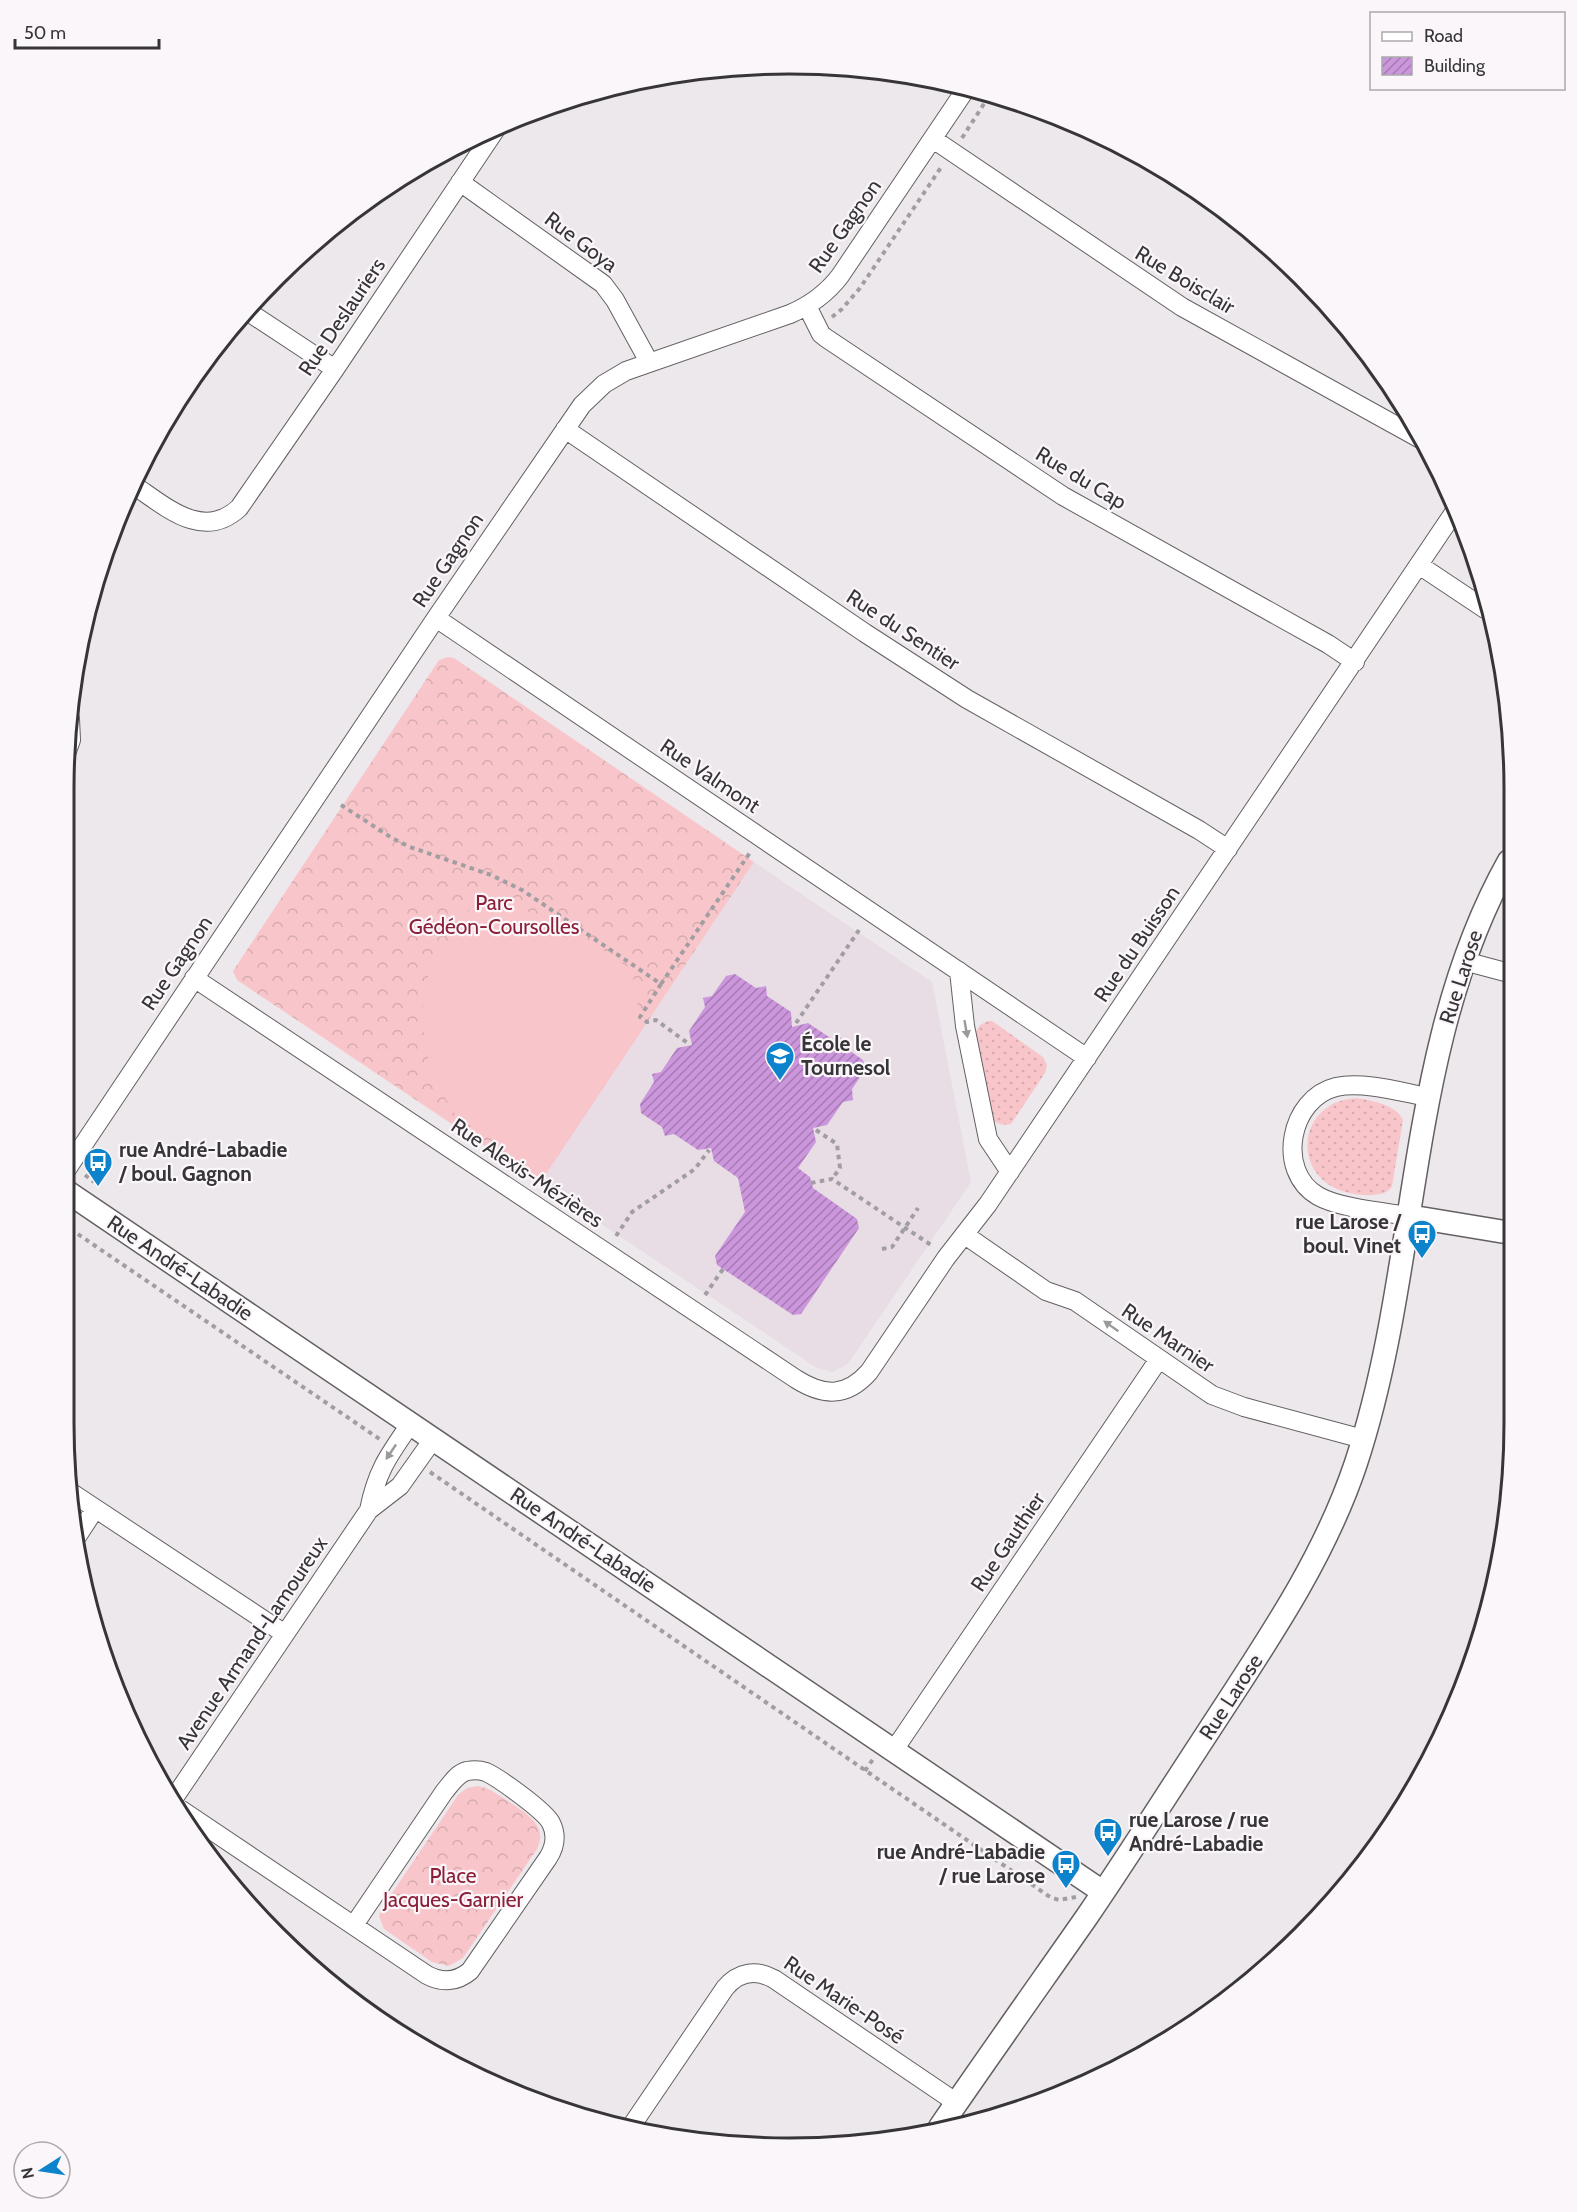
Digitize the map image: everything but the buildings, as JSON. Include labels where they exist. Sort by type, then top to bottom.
[{"type":"street","name":"Rue Gagnon","points":[[74,1158],[436,618],[582,405],[604,384],[626,371],[783,316],[807,306],[824,294],[840,276],[962,95]]},
{"type":"street","name":"Rue Boisclair","points":[[933,139],[1182,307],[1409,433]]},
{"type":"street","name":"Rue Deslauriers","points":[[139,489],[190,520],[216,521],[228,516],[238,508],[489,140]]},
{"type":"street","name":"Rue Goya","points":[[460,182],[603,284],[615,300],[649,362]]},
{"type":"street","name":"Rue du Cap","points":[[807,306],[826,338],[1063,496],[1355,662]]},
{"type":"street","points":[[253,315],[334,369]]},
{"type":"street","name":"Rue du Sentier","points":[[565,429],[864,633],[968,699],[1199,830],[1228,849]]},
{"type":"street","name":"Rue du Buisson","points":[[840,1391],[859,1383],[869,1372],[946,1258],[1010,1172],[1450,518]]},
{"type":"street","points":[[1419,565],[1480,605]]},
{"type":"street","name":"Rue Valmont","points":[[436,618],[1087,1058]]},
{"type":"street","name":"Rue Larose","points":[[944,2121],[1103,1892],[1291,1604],[1333,1521],[1363,1439],[1381,1371],[1428,1097],[1445,1021],[1480,920],[1504,871]]},
{"type":"street","points":[[1464,961],[1504,972]]},
{"type":"street","points":[[959,971],[965,1026],[988,1139],[1010,1172]]},
{"type":"street","name":"Rue Alexis-Mézières","points":[[194,978],[773,1365],[812,1388],[825,1392],[840,1391]]},
{"type":"street","points":[[1428,1097],[1367,1086],[1337,1087],[1325,1091],[1311,1100],[1299,1118],[1295,1131],[1294,1160],[1298,1173],[1310,1191],[1332,1202],[1504,1232]]},
{"type":"street","name":"Rue André-Labadie","points":[[74,1195],[434,1438],[884,1755],[1103,1892]]},
{"type":"street","name":"Rue Marnier","points":[[965,1235],[1046,1291],[1075,1301],[1212,1395],[1233,1404],[1363,1439]]},
{"type":"street","name":"Rue Gauthier","points":[[884,1755],[1159,1359]]},
{"type":"street","name":"Avenue Armand-Lamoureux","points":[[369,1510],[374,1484],[380,1470],[411,1423]]},
{"type":"street","name":"Avenue Armand-Lamoureux","points":[[178,1795],[369,1510],[400,1486],[434,1438]]},
{"type":"street","points":[[78,1497],[285,1634]]},
{"type":"street","points":[[82,1529],[95,1509]]},
{"type":"street","points":[[190,1814],[354,1925],[433,1978],[444,1981],[460,1978],[473,1966],[551,1853],[555,1841],[551,1823],[544,1813],[491,1775],[475,1770],[464,1772],[454,1778],[354,1925]]},
{"type":"street","name":"Rue Marie-Posé","points":[[634,2122],[725,1988],[733,1979],[751,1973],[763,1973],[774,1979],[957,2103]]},
{"type":"path","points":[[961,138],[986,102]]},
{"type":"path","points":[[831,317],[842,309],[860,288],[943,165]]},
{"type":"path","points":[[340,805],[383,833],[410,847],[491,874],[512,884],[661,984]]},
{"type":"path","points":[[689,1044],[656,1020],[647,1022],[640,1017],[748,855]]},
{"type":"path","points":[[796,1023],[859,930]]},
{"type":"path","points":[[811,1183],[832,1179],[840,1168],[837,1144],[816,1130]]},
{"type":"path","points":[[616,1236],[632,1212],[695,1169],[710,1150]]},
{"type":"path","points":[[89,1170],[86,1176],[90,1187]]},
{"type":"path","points":[[86,1176],[94,1182]]},
{"type":"path","points":[[832,1179],[931,1245]]},
{"type":"path","points":[[882,1249],[892,1246],[918,1208]]},
{"type":"path","name":"Rue André-Labadie","points":[[74,1231],[381,1440]]},
{"type":"path","points":[[705,1295],[723,1269]]},
{"type":"path","name":"Rue André-Labadie","points":[[425,1468],[1050,1897],[1059,1900],[1073,1898]]},
{"type":"path","points":[[865,1771],[884,1755]]},
{"type":"shaded area","name":"École le Tournesol","points":[[754,862],[932,982],[971,1182],[848,1364],[832,1372],[817,1368],[540,1183]]},
{"type":"green space","name":"Parc Gédéon-Coursolles","points":[[454,658],[754,862],[540,1183],[237,980],[233,971],[439,660]]},
{"type":"green space","points":[[488,884],[568,939],[574,930],[632,970],[642,1030],[545,1175],[456,1116],[438,1086],[425,1049],[422,1012],[430,965]]},
{"type":"green space","points":[[992,1021],[1043,1057],[1047,1065],[1045,1073],[1011,1124],[1000,1124],[991,1117],[975,1033],[980,1025]]},
{"type":"green space","points":[[1356,1098],[1389,1107],[1403,1120],[1392,1186],[1381,1194],[1349,1193],[1330,1185],[1317,1173],[1309,1158],[1308,1142],[1311,1126],[1321,1113],[1336,1103]]},
{"type":"green space","name":"Place Jacques-Garnier","points":[[478,1786],[494,1792],[528,1815],[538,1826],[540,1841],[537,1849],[463,1958],[449,1966],[432,1962],[384,1929],[379,1916],[382,1908],[458,1795],[467,1788]]},
{"type":"place","name":"École le Tournesol","points":[[780,1082]]},
{"type":"place","name":"rue André-Labadie / boul. Gagnon","points":[[98,1188]]},
{"type":"place","name":"rue Larose / boul. Vinet","points":[[1422,1260]]},
{"type":"place","name":"rue Larose / rue André-Labadie","points":[[1108,1858]]},
{"type":"place","name":"rue André-Labadie / rue Larose","points":[[1066,1890]]}]
